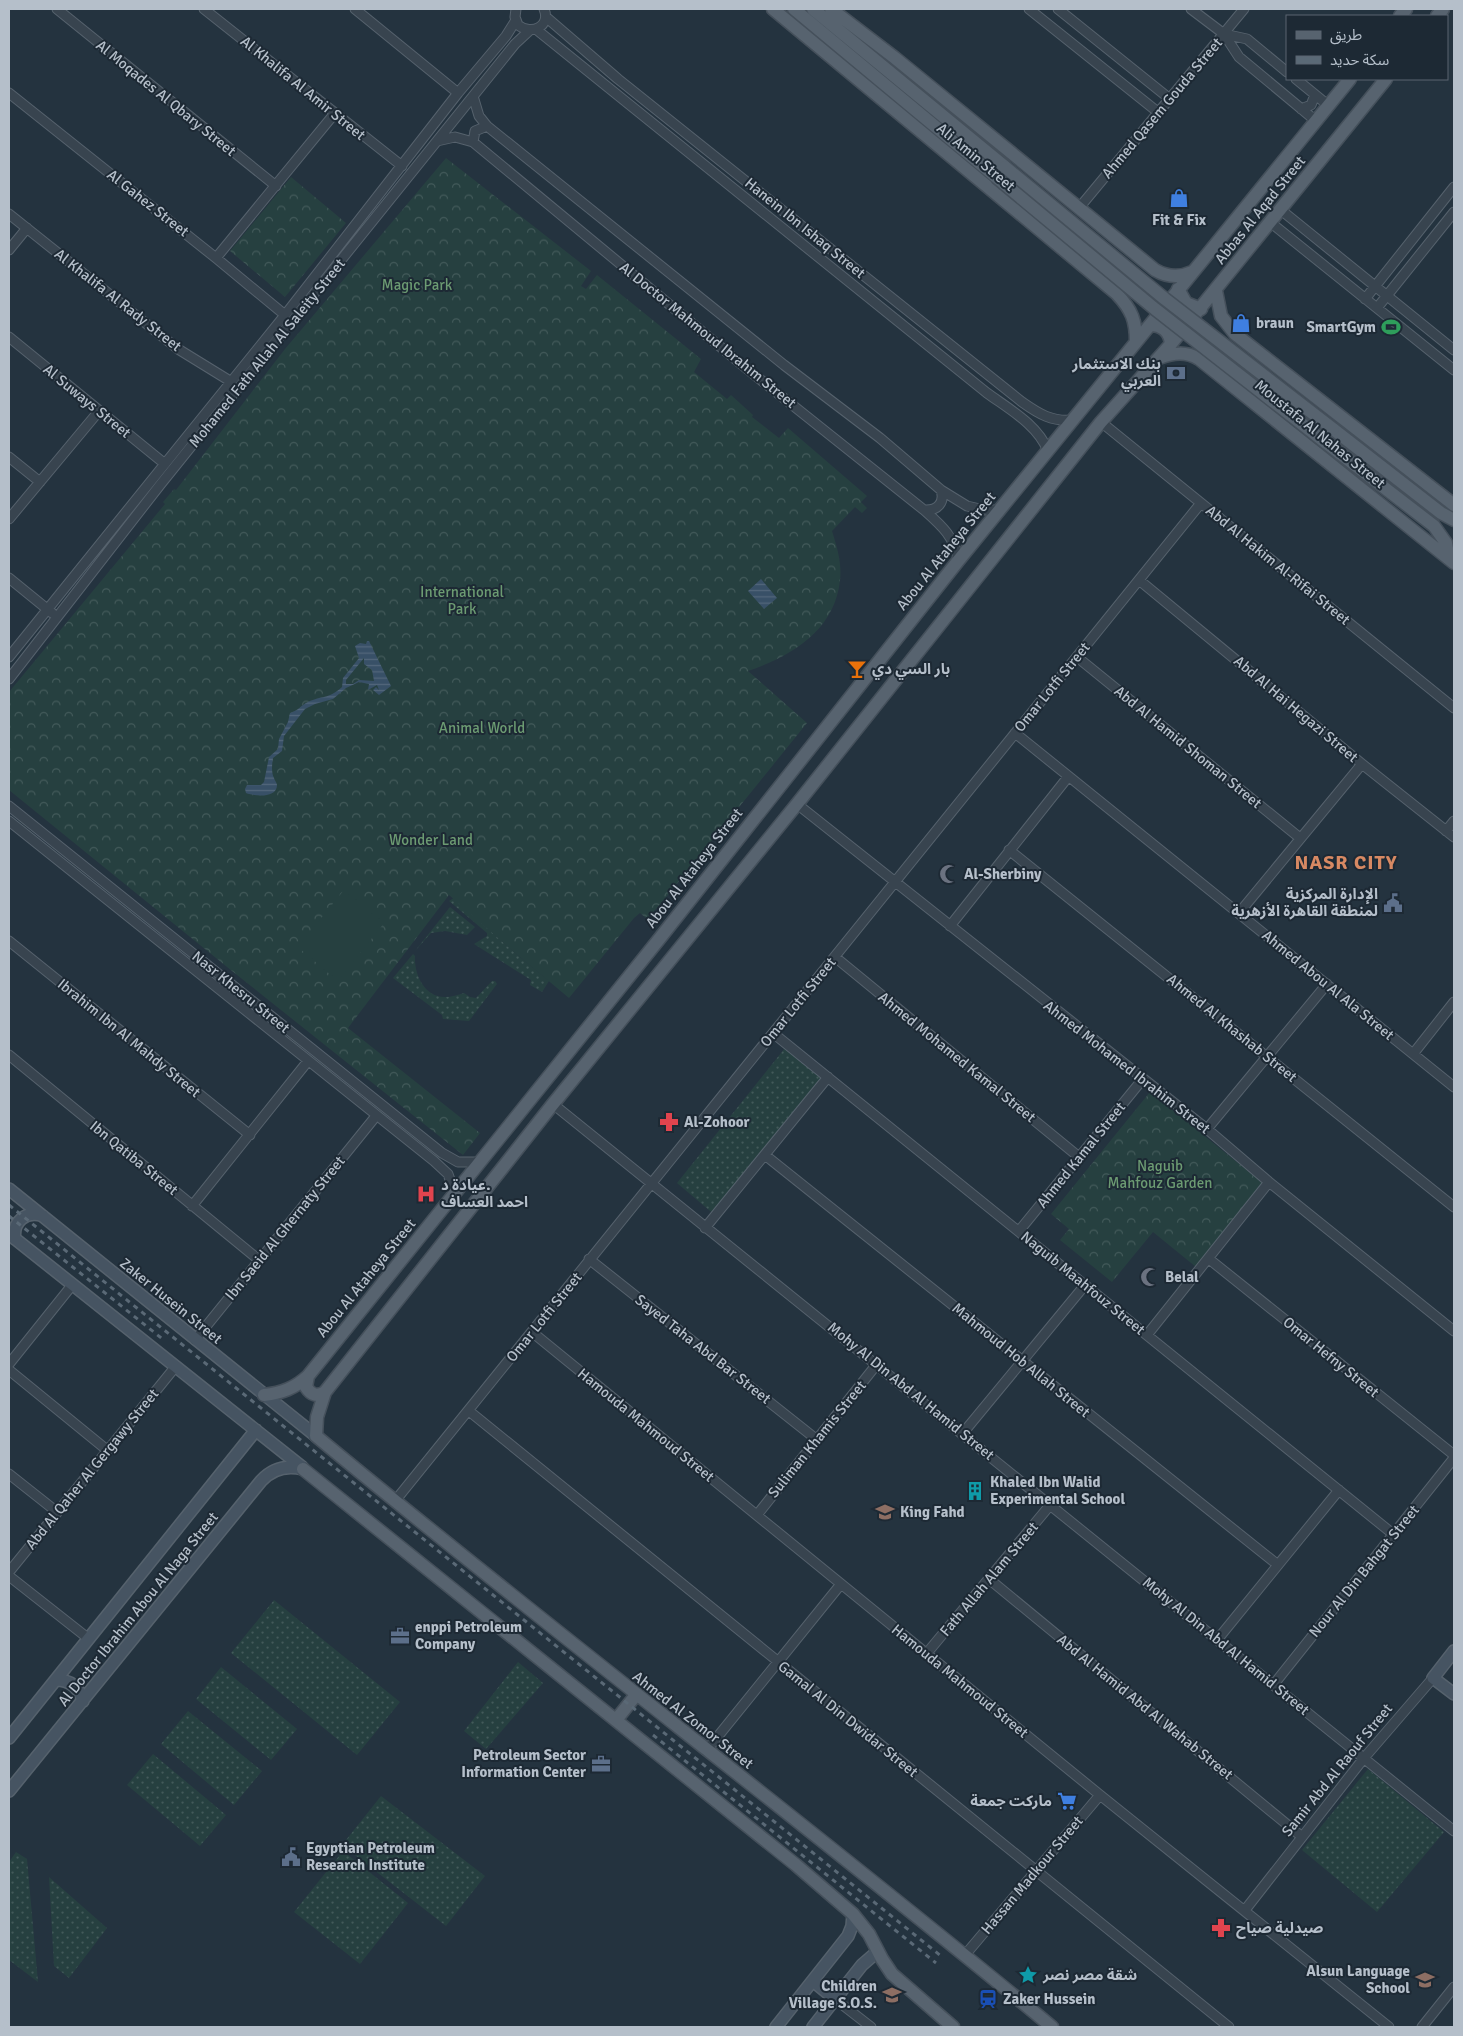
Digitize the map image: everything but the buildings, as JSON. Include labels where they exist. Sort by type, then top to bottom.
[{"type":"main road","name":"Ali Amin Street","points":[[773,9],[1117,294],[1129,308],[1136,326],[1136,342]]},
{"type":"main road","points":[[794,9],[1155,309],[1434,526],[1446,543],[1452,561]]},
{"type":"main road","points":[[813,9],[1165,299],[1441,513],[1454,520]]},
{"type":"main road","name":"Ali Amin Street","points":[[831,9],[895,58],[1160,273],[1177,276],[1192,272]]},
{"type":"main road","name":"Abbas Al Aqad Street","points":[[1136,342],[1349,80]]},
{"type":"main road","name":"Abbas Al Aqad Street","points":[[1157,359],[1216,291],[1385,80]]},
{"type":"main road","points":[[1099,280],[1111,277],[1120,270],[1125,254],[1122,243]]},
{"type":"main road","points":[[1178,289],[1186,303],[1201,309]]},
{"type":"main road","name":"Moustafa Al Nahas Street","points":[[1216,291],[1218,308],[1225,322],[1235,334],[1454,505]]},
{"type":"main road","points":[[1150,324],[1165,330],[1170,336],[1171,344]]},
{"type":"main road","name":"Abou Al Ataheya Street","points":[[264,1394],[274,1394],[292,1388],[308,1376],[667,930],[958,561],[1136,342]]},
{"type":"main road","points":[[1224,379],[1224,368],[1228,358],[1237,350],[1253,348]]},
{"type":"main road","name":"Moustafa Al Nahas Street","points":[[1157,359],[1176,353],[1192,355],[1452,561]]},
{"type":"main road","points":[[316,1436],[317,1416],[325,1392],[553,1104],[797,804],[1101,422],[1157,359]]},
{"type":"main road","name":"Zaker Husein Street","points":[[9,1189],[194,1340],[316,1436]]},
{"type":"main road","points":[[43,1216],[29,1214],[21,1218],[12,1236],[256,1430],[789,1860],[853,1914],[866,1930],[887,1967],[898,1980],[953,2027]]},
{"type":"main road","points":[[308,1376],[305,1383],[311,1393],[318,1395],[325,1392]]},
{"type":"main road","name":"Al Doctor Ibrahim Abou Al Naga Street","points":[[9,1738],[256,1430]]},
{"type":"main road","name":"Ahmed Al Zomor Street","points":[[316,1436],[395,1502],[965,1955],[1052,2027]]},
{"type":"main road","name":"Al Doctor Ibrahim Abou Al Naga Street","points":[[9,1792],[265,1476],[283,1467],[303,1468]]},
{"type":"main road","name":"Samir Abd Al Raouf Street","points":[[1433,1678],[1454,1652]]},
{"type":"main road","points":[[1433,1678],[1454,1694]]},
{"type":"main road","points":[[56,1680],[62,1680],[73,1685],[83,1701]]},
{"type":"main road","points":[[616,1720],[636,1695]]},
{"type":"main road","points":[[776,2027],[848,1936],[852,1926],[853,1914]]},
{"type":"main road","points":[[812,2027],[862,1965],[878,1952]]},
{"type":"main road","points":[[813,1981],[836,1999]]},
{"type":"street","name":"Al Moqades Al Qbary Street","points":[[57,9],[276,186]]},
{"type":"street","name":"Al Khalifa Al Amir Street","points":[[204,9],[402,166]]},
{"type":"street","points":[[355,9],[458,93]]},
{"type":"street","points":[[1029,9],[1159,113]]},
{"type":"street","points":[[1058,9],[1170,99]]},
{"type":"street","points":[[1191,9],[1224,34],[1239,57],[1316,121]]},
{"type":"street","name":"Ahmed Qasem Gouda Street","points":[[1079,208],[1244,9]]},
{"type":"street","name":"Mohamed Fath Allah Al Saleity Street","points":[[9,679],[160,485],[518,40],[541,27],[546,12]]},
{"type":"street","name":"Hanein Ibn Ishaq Street","points":[[546,12],[618,79],[1039,414],[1056,420],[1073,420]]},
{"type":"street","name":"Mohamed Fath Allah Al Saleity Street","points":[[9,657],[285,315],[458,93],[509,32],[515,13]]},
{"type":"street","name":"Hanein Ibn Ishaq Street","points":[[515,13],[518,25],[533,30],[1030,426],[1041,437],[1048,451]]},
{"type":"street","points":[[1224,34],[1247,40],[1286,71]]},
{"type":"street","points":[[1297,80],[1329,106]]},
{"type":"street","name":"Al Gahez Street","points":[[9,93],[285,315]]},
{"type":"street","points":[[1301,108],[1311,105],[1315,95]]},
{"type":"street","name":"Al Doctor Mahmoud Ibrahim Street","points":[[473,96],[479,116],[487,126],[784,365],[880,438],[941,490],[967,506],[984,510],[1001,510]]},
{"type":"street","points":[[216,258],[335,113]]},
{"type":"street","points":[[437,141],[455,137],[473,142],[476,131],[487,126]]},
{"type":"street","name":"Al Doctor Mahmoud Ibrahim Street","points":[[473,142],[746,368],[924,510],[949,535],[955,547],[958,561]]},
{"type":"street","points":[[1365,298],[1454,187]]},
{"type":"street","points":[[1377,308],[1453,216],[1438,207]]},
{"type":"street","points":[[1281,210],[1454,350]]},
{"type":"street","name":"Al Khalifa Al Rady Street","points":[[9,214],[178,349],[230,381]]},
{"type":"street","points":[[1270,222],[1454,370]]},
{"type":"street","points":[[9,250],[26,228]]},
{"type":"street","name":"Al Suways Street","points":[[9,337],[164,464]]},
{"type":"street","points":[[9,519],[99,411]]},
{"type":"street","points":[[1030,426],[1038,422],[1039,414]]},
{"type":"street","name":"Abd Al Hakim Al-Rifai Street","points":[[1101,422],[1454,708]]},
{"type":"street","points":[[9,457],[40,482]]},
{"type":"street","points":[[924,510],[932,510],[938,507],[942,500],[941,490]]},
{"type":"street","name":"Omar Lotfi Street","points":[[395,1502],[1201,503]]},
{"type":"street","points":[[9,578],[58,618]]},
{"type":"street","name":"Abd Al Hai Hegazi Street","points":[[1139,580],[1362,764],[1454,837]]},
{"type":"street","name":"Abd Al Hamid Shoman Street","points":[[1076,657],[1300,838]]},
{"type":"street","name":"Ahmed Abou Al Ala Street","points":[[1015,733],[1454,1087]]},
{"type":"street","points":[[1238,913],[1362,764]]},
{"type":"street","points":[[950,926],[1068,777]]},
{"type":"street","name":"Ahmed Mohamed Ibrahim Street","points":[[797,804],[1142,1080],[1207,1129],[1269,1182],[1454,1331]]},
{"type":"street","name":"Nasr Khesru Street","points":[[9,806],[442,1152],[458,1162],[479,1162]]},
{"type":"street","name":"Nasr Khesru Street","points":[[9,821],[434,1161],[448,1174],[455,1194]]},
{"type":"street","points":[[1446,831],[1454,821]]},
{"type":"street","name":"Ahmed Al Khashab Street","points":[[1009,850],[1454,1207]]},
{"type":"street","name":"Ibrahim Ibn Al Mahdy Street","points":[[9,940],[250,1135]]},
{"type":"street","name":"Ahmed Mohamed Kamal Street","points":[[835,957],[1079,1157]]},
{"type":"street","points":[[1207,1129],[1327,984]]},
{"type":"street","points":[[1413,1054],[1454,1002]]},
{"type":"street","name":"Naguib Maahfouz Street","points":[[773,1033],[1394,1534]]},
{"type":"street","name":"Ibn Qatiba Street","points":[[9,1055],[259,1260]]},
{"type":"street","points":[[192,1206],[308,1061]]},
{"type":"street","points":[[705,1228],[828,1077]]},
{"type":"street","name":"Ahmed Kamal Street","points":[[1019,1231],[1142,1080]]},
{"type":"street","name":"Mohy Al Din Abd Al Hamid Street","points":[[553,1104],[1454,1831]]},
{"type":"street","name":"Ibn Saeid Al Ghernaty Street","points":[[194,1340],[376,1116]]},
{"type":"street","points":[[434,1161],[441,1160],[442,1152]]},
{"type":"street","name":"Mahmoud Hob Allah Street","points":[[765,1155],[1278,1565]]},
{"type":"street","points":[[1147,1335],[1269,1182]]},
{"type":"street","name":"Sayed Taha Abd Bar Street","points":[[590,1259],[816,1440]]},
{"type":"street","name":"Omar Hefny Street","points":[[1208,1259],[1454,1457]]},
{"type":"street","points":[[9,1364],[73,1284]]},
{"type":"street","points":[[963,1433],[1085,1285]]},
{"type":"street","name":"Hamouda Mahmoud Street","points":[[532,1332],[1100,1795],[1389,2027]]},
{"type":"street","name":"Suliman Khamis Street","points":[[757,1515],[877,1364]]},
{"type":"street","name":"Abd Al Qaher Al Gergawy Street","points":[[9,1574],[176,1366]]},
{"type":"street","points":[[9,1370],[107,1450]]},
{"type":"street","name":"Gamal Al Din Dwidar Street","points":[[469,1411],[1229,2027]]},
{"type":"street","name":"Nour Al Din Bahgat Street","points":[[1274,1684],[1454,1457]]},
{"type":"street","points":[[9,1474],[57,1512]]},
{"type":"street","points":[[1217,1640],[1339,1490]]},
{"type":"street","name":"Fath Allah Alam Street","points":[[927,1653],[1051,1504]]},
{"type":"street","points":[[9,1574],[90,1639]]},
{"type":"street","name":"Abd Al Hamid Abd Al Wahab Street","points":[[989,1579],[1302,1836]]},
{"type":"street","points":[[706,1751],[841,1584]]},
{"type":"street","name":"Samir Abd Al Raouf Street","points":[[1245,1910],[1364,1758],[1433,1678]]},
{"type":"street","name":"Hassan Madkour Street","points":[[965,1955],[1100,1795]]},
{"type":"street","points":[[1422,2027],[1454,1987]]},
{"type":"street","points":[[836,1999],[871,2027]]},
{"type":"green space","name":"International Park","points":[[446,158],[591,271],[581,286],[586,289],[597,275],[701,359],[694,372],[727,399],[731,395],[753,415],[752,417],[779,438],[788,428],[867,496],[861,502],[867,508],[862,513],[855,507],[832,531],[839,555],[840,580],[830,613],[809,639],[795,649],[748,671],[807,723],[647,919],[640,913],[634,918],[569,998],[449,895],[348,1028],[480,1133],[463,1155],[9,790],[9,692],[165,504],[163,502],[174,489],[176,490],[285,349]]},
{"type":"green space","points":[[291,177],[346,223],[285,297],[230,251]]},
{"type":"green space","points":[[344,890],[384,923],[338,981],[298,947]]},
{"type":"green space","points":[[454,898],[549,981],[542,992],[530,985],[531,980],[474,944],[487,936],[487,933],[449,901]]},
{"type":"green space","points":[[450,907],[475,927],[467,935],[445,931],[431,933],[415,951]]},
{"type":"green space","points":[[413,954],[415,956],[416,970],[422,983],[426,989],[438,996],[450,997],[464,993],[476,998],[492,981],[495,981],[497,984],[469,1021],[443,1019],[442,1015],[393,978]]},
{"type":"green space","points":[[785,1048],[823,1080],[716,1216],[677,1183]]},
{"type":"green space","name":"Naguib Mahfouz Garden","points":[[1150,1092],[1264,1184],[1196,1267],[1153,1232],[1112,1282],[1060,1240],[1069,1229],[1051,1214]]},
{"type":"green space","points":[[274,1600],[400,1702],[357,1755],[231,1653]]},
{"type":"green space","points":[[518,1662],[543,1683],[486,1749],[464,1731]]},
{"type":"green space","points":[[221,1667],[297,1729],[271,1760],[196,1699]]},
{"type":"green space","points":[[188,1711],[262,1771],[234,1805],[161,1744]]},
{"type":"green space","points":[[153,1754],[226,1815],[200,1846],[127,1785]]},
{"type":"green space","points":[[1368,1769],[1444,1832],[1377,1912],[1302,1850]]},
{"type":"green space","points":[[381,1796],[485,1876],[446,1926],[342,1845]]},
{"type":"green space","points":[[343,1851],[408,1903],[360,1964],[294,1912]]},
{"type":"green space","points":[[16,1852],[27,1859],[38,1982],[9,1960],[9,1862]]},
{"type":"green space","points":[[49,1877],[107,1928],[69,1978],[54,1966]]},
{"type":"water","points":[[761,579],[777,598],[764,609],[748,591]]},
{"type":"water","points":[[369,641],[391,686],[379,695],[373,690],[376,687],[379,690],[377,685],[368,690],[369,684],[359,682],[346,688],[333,699],[305,709],[284,736],[282,751],[273,758],[272,771],[277,784],[276,789],[273,793],[264,795],[246,793],[247,785],[261,785],[264,782],[269,757],[278,749],[279,739],[288,722],[290,713],[308,702],[333,694],[342,687],[343,678],[359,658],[355,646],[360,643],[366,644]],"holes":[[[364,658],[364,664],[372,670],[374,681],[359,680],[353,684],[346,684],[346,680]]]},
{"type":"railway","points":[[9,1205],[941,1956]]},
{"type":"railway","points":[[9,1216],[165,1341]]},
{"type":"railway","points":[[653,1735],[936,1963]]},
{"type":"place","name":"Fit & Fix","points":[[1179,198]]},
{"type":"place","name":"braun","points":[[1241,323]]},
{"type":"place","name":"SmartGym","points":[[1391,327]]},
{"type":"place","name":"بنك الاستثمار العربي","points":[[1176,373]]},
{"type":"place","name":"بار السي دي","points":[[857,669]]},
{"type":"place","name":"Al-Sherbiny","points":[[949,874]]},
{"type":"place","name":"الإدارة المركزية لمنطقة القاهرة الأزهرية","points":[[1393,903]]},
{"type":"place","name":"Al-Zohoor","points":[[669,1122]]},
{"type":"place","name":"عيادة د. احمد العساف","points":[[426,1194]]},
{"type":"place","name":"Belal","points":[[1150,1277]]},
{"type":"place","name":"Khaled Ibn Walid Experimental School","points":[[975,1491]]},
{"type":"place","name":"King Fahd","points":[[885,1512]]},
{"type":"place","name":"enppi Petroleum Company","points":[[400,1636]]},
{"type":"place","name":"Petroleum Sector Information Center","points":[[601,1764]]},
{"type":"place","name":"ماركت جمعة","points":[[1067,1801]]},
{"type":"place","name":"Egyptian Petroleum Research Institute","points":[[291,1857]]},
{"type":"place","name":"صيدلية صياح","points":[[1221,1928]]},
{"type":"place","name":"شقة مصر نصر","points":[[1028,1975]]},
{"type":"place","name":"Alsun Language School","points":[[1425,1980]]},
{"type":"place","name":"Children Village S.O.S.","points":[[892,1995]]},
{"type":"place","name":"Zaker Hussein","points":[[988,1999]]},
{"type":"district","name":"NASR CITY","points":[[1346,862]]},
{"type":"park label","name":"Magic Park","points":[[417,285]]},
{"type":"park label","name":"Animal World","points":[[482,728]]},
{"type":"park label","name":"Wonder Land","points":[[431,840]]}]
